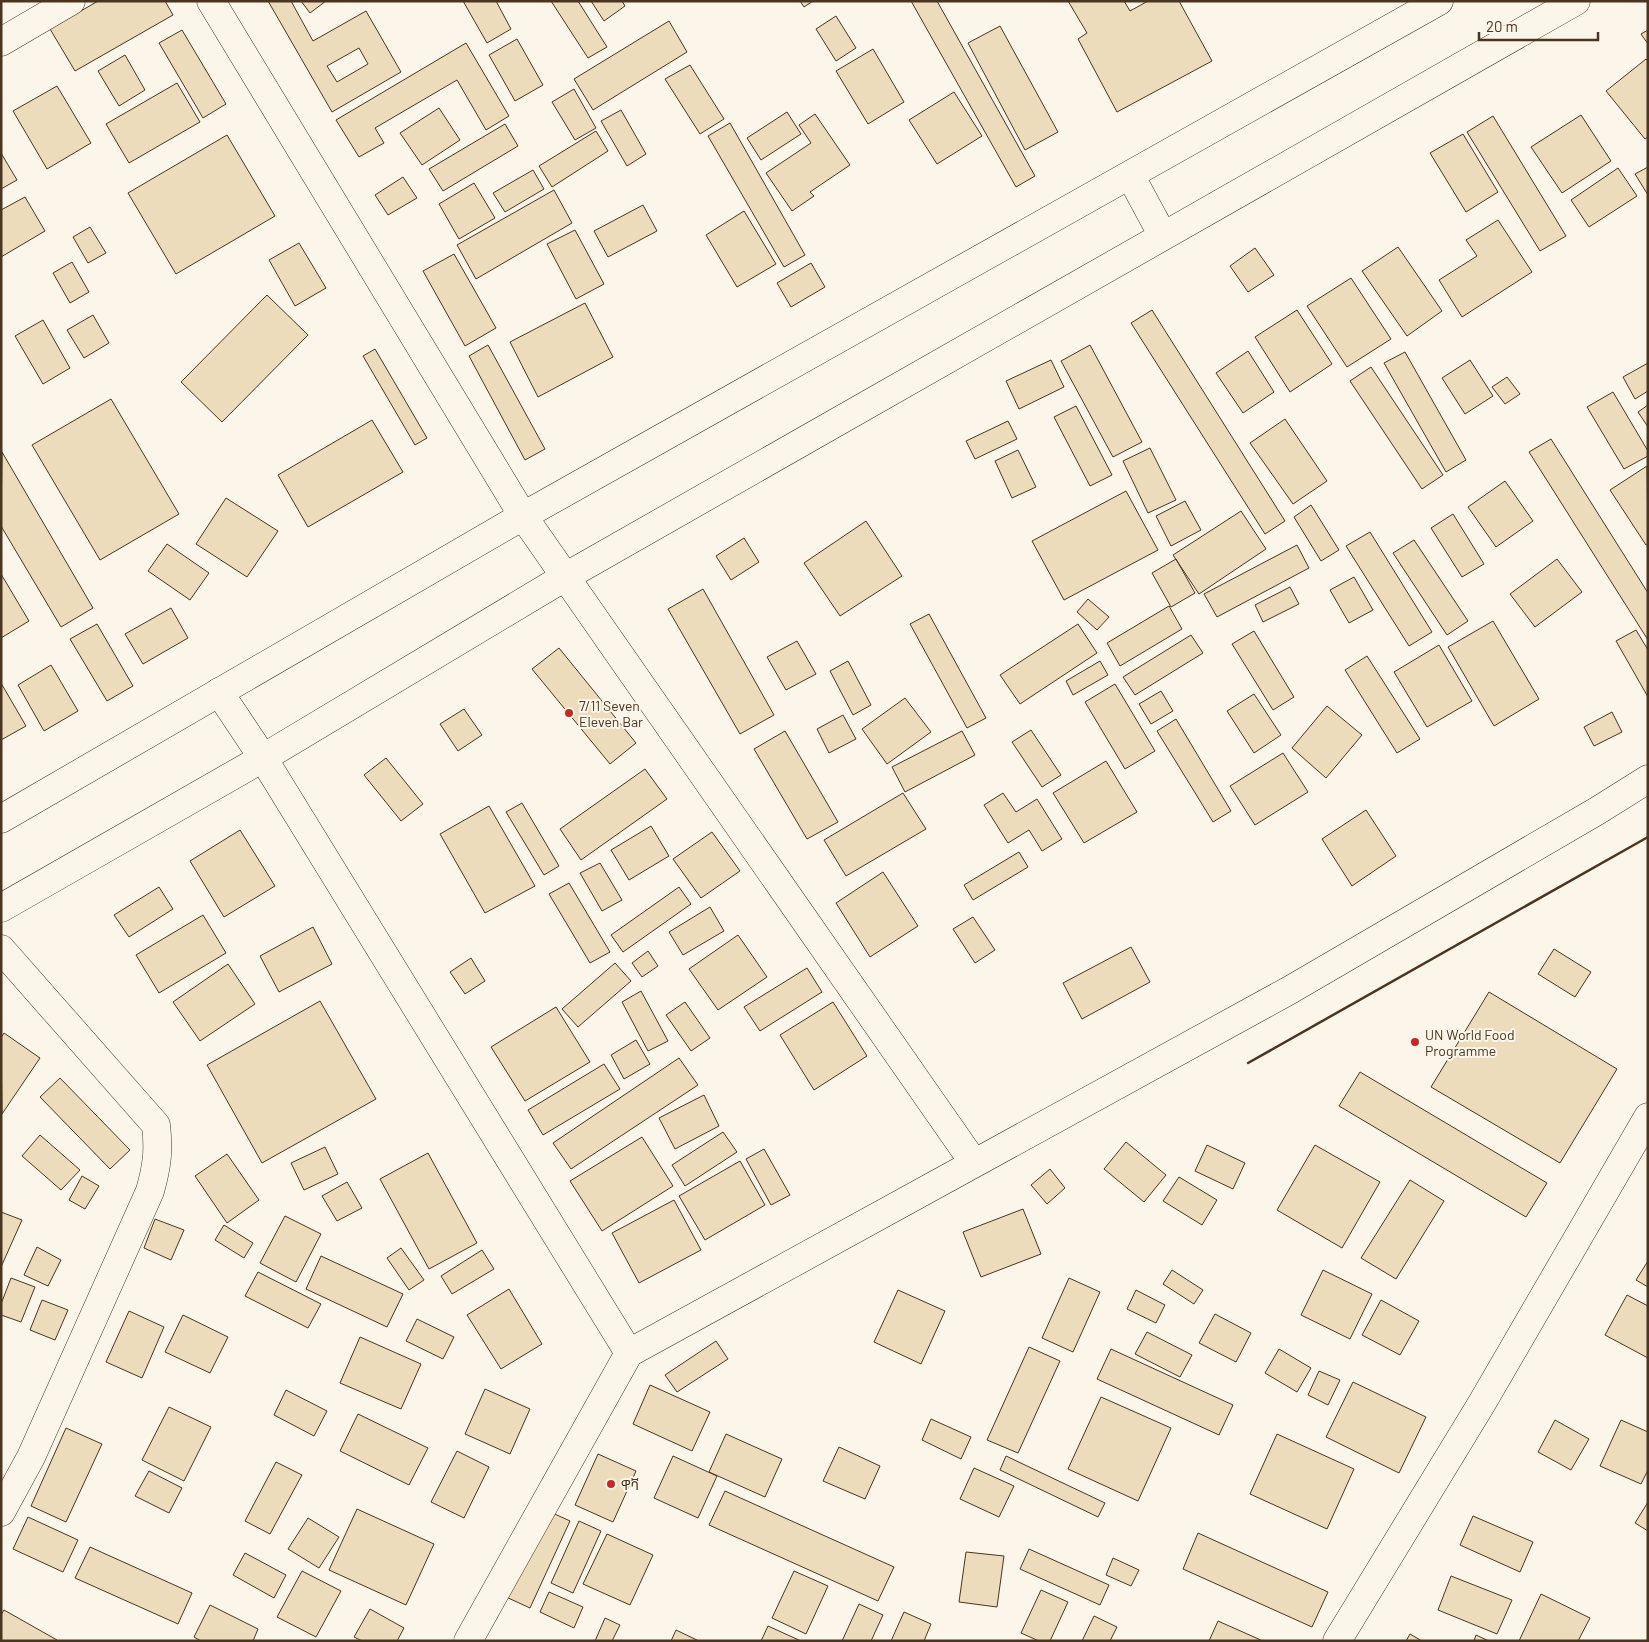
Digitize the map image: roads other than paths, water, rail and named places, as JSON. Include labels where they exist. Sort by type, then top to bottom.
[{"type":"street","points":[[1,42],[71,1]]},
{"type":"street","points":[[211,1],[523,516],[974,1163]]},
{"type":"street","points":[[1,819],[523,516],[1439,1]]},
{"type":"street","points":[[1,908],[263,758],[565,577],[1576,1]]},
{"type":"street","points":[[1130,175],[1163,236]]},
{"type":"street","points":[[219,692],[263,758],[629,1353]]},
{"type":"street","points":[[471,1640],[629,1353],[1290,990],[1597,811],[1648,779]]},
{"type":"street","points":[[1,949],[156,1125],[158,1142],[157,1162],[150,1191],[31,1457],[1,1512]]},
{"type":"street","points":[[1337,1641],[1482,1403],[1648,1117]]},
{"type":"place","name":"7/11 Seven Eleven Bar","points":[[569,713]]},
{"type":"place","name":"UN World Food Programme","points":[[1415,1042]]},
{"type":"place","name":"ዋቫ","points":[[611,1484]]}]
